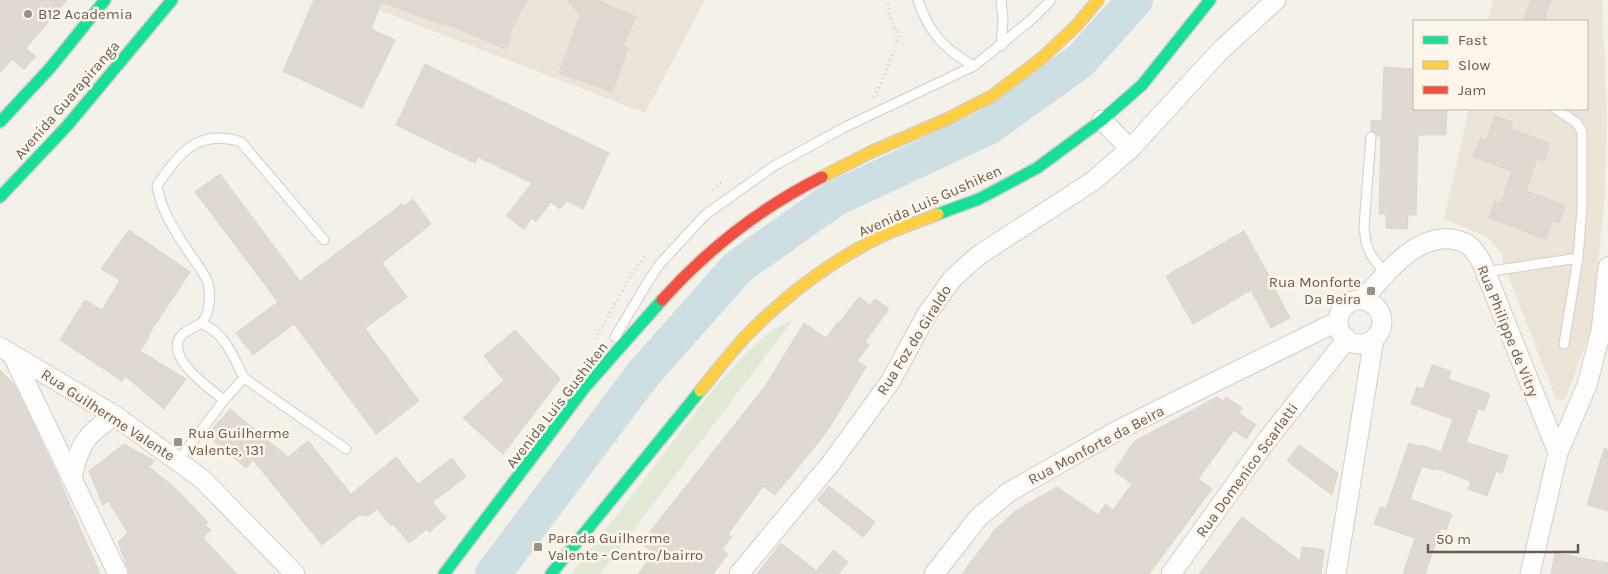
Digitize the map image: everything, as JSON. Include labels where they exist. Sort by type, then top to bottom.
[{"type":"main road","points":[[0,122],[51,67],[104,0]]},
{"type":"main road","points":[[154,21],[163,0]]},
{"type":"main road","name":"Avenida Guarapiranga","points":[[0,197],[16,182],[74,116],[172,0]]},
{"type":"main road","name":"Avenida Luis Gushiken","points":[[444,574],[586,386],[680,279],[743,225],[800,188],[871,152],[945,120],[992,96],[1042,58],[1077,25],[1098,0]]},
{"type":"main road","name":"Avenida Luis Gushiken","points":[[552,574],[665,433],[740,344],[778,306],[844,257],[878,238],[979,200],[1038,168],[1102,120],[1142,85],[1210,0]]},
{"type":"street","name":"Rua Foz do Giraldo","points":[[738,574],[831,463],[890,382],[927,314],[953,278],[978,255],[1092,180],[1130,149],[1220,51],[1276,0]]},
{"type":"street","points":[[1102,120],[1130,149]]},
{"type":"street","name":"Rua Philippe de Vitry","points":[[1362,300],[1407,254],[1418,246],[1439,238],[1458,240],[1471,247],[1481,260],[1558,453]]},
{"type":"street","points":[[1379,309],[1407,254]]},
{"type":"street","points":[[1530,574],[1558,453],[1587,385],[1601,331],[1608,267]]},
{"type":"street","points":[[1336,574],[1374,339],[1382,325],[1379,309],[1372,302],[1362,300],[1350,302],[1342,310],[1342,330],[1355,343],[1365,343],[1374,339]]},
{"type":"street","name":"Rua Monforte da Beira","points":[[934,574],[978,518],[1009,492],[1120,429],[1284,348],[1342,330]]},
{"type":"street","name":"Rua Domenico Scarlatti","points":[[1171,574],[1268,440],[1324,367],[1342,330]]},
{"type":"street","points":[[6,350],[72,478],[118,574]]},
{"type":"street","name":"Rua Guilherme Valente","points":[[6,350],[114,416],[202,479],[295,574]]},
{"type":"street","points":[[72,478],[82,445],[92,431],[114,416]]},
{"type":"lane","points":[[918,0],[926,22],[936,38],[955,56],[974,66]]},
{"type":"lane","points":[[1001,0],[1003,19],[1001,46]]},
{"type":"lane","points":[[586,386],[649,280],[705,215],[782,162],[845,127],[974,66],[1001,46],[1051,0]]},
{"type":"lane","points":[[1558,110],[1578,123],[1582,132],[1582,208],[1578,258],[1564,344]]},
{"type":"lane","points":[[1371,137],[1364,226],[1366,243],[1371,255],[1386,275]]},
{"type":"lane","points":[[224,400],[195,377],[181,357],[177,347],[180,337],[188,329],[201,323],[208,311],[210,298],[208,283],[169,222],[160,202],[157,186],[184,151],[209,138],[227,138],[242,142],[324,240]]},
{"type":"lane","points":[[1485,272],[1578,258]]},
{"type":"lane","points":[[201,323],[211,327],[228,345],[244,378],[346,449]]},
{"type":"lane","points":[[178,461],[224,400],[244,378]]},
{"type":"path","points":[[590,418],[620,444]]},
{"type":"shaded area","points":[[353,0],[705,0],[645,113]]},
{"type":"shaded area","points":[[1493,0],[1602,0],[1607,117],[1605,194],[1597,276],[1590,333],[1566,398],[1557,401],[1503,263],[1502,254],[1487,237],[1444,219],[1469,110],[1588,110],[1588,20],[1488,20]]},
{"type":"green space","points":[[793,320],[600,574],[571,574],[722,379],[758,342],[776,328]]},
{"type":"building","name":"B12 Academia","points":[[0,0],[67,0],[26,48],[36,57],[24,69],[12,59],[0,73]]},
{"type":"building","points":[[314,0],[382,0],[371,29],[395,40],[362,108],[283,71]]},
{"type":"building","points":[[382,0],[527,0],[509,34],[512,35],[506,49],[445,23],[444,25],[382,2]]},
{"type":"building","points":[[567,0],[597,0],[636,17],[623,46],[628,48],[612,92],[559,73],[580,15]]},
{"type":"building","points":[[1531,0],[1551,0],[1544,20],[1523,20]]},
{"type":"building","points":[[425,64],[609,153],[583,209],[567,201],[560,209],[551,202],[536,222],[532,218],[524,229],[506,216],[532,183],[478,157],[475,163],[396,125]]},
{"type":"building","points":[[1384,67],[1413,69],[1413,110],[1447,110],[1446,135],[1418,135],[1416,215],[1408,215],[1407,229],[1386,228],[1386,214],[1379,214],[1381,136],[1377,136],[1375,132],[1371,131],[1371,120],[1382,121]]},
{"type":"building","points":[[1495,116],[1513,122],[1510,129],[1550,143],[1544,161],[1537,158],[1526,191],[1565,205],[1559,223],[1552,221],[1546,239],[1489,218],[1495,201],[1501,203],[1512,171],[1473,157],[1480,138],[1486,141]]},
{"type":"building","points":[[220,174],[300,281],[402,204],[404,206],[413,199],[431,224],[382,263],[407,297],[365,328],[419,401],[376,434],[294,324],[253,355],[236,333],[278,302],[195,192]]},
{"type":"building","points":[[129,230],[190,272],[147,337],[149,337],[140,351],[186,379],[164,409],[125,376],[122,381],[60,340],[85,300],[102,310],[120,280],[101,269]]},
{"type":"building","points":[[1244,231],[1290,318],[1271,328],[1251,290],[1193,324],[1166,276]]},
{"type":"building","points":[[859,297],[870,305],[875,299],[889,309],[865,342],[869,345],[857,361],[866,367],[829,428],[817,444],[775,495],[763,486],[728,534],[732,537],[722,549],[728,554],[713,574],[638,574],[654,553],[641,543],[766,385],[804,323],[826,338]]},
{"type":"building","points":[[515,330],[560,379],[503,454],[463,418],[504,380],[484,356]]},
{"type":"building","points":[[1432,365],[1451,371],[1448,379],[1490,394],[1484,411],[1478,409],[1466,442],[1508,456],[1502,473],[1496,471],[1487,496],[1468,489],[1471,481],[1435,468],[1434,470],[1422,466],[1410,499],[1452,514],[1446,530],[1441,528],[1425,574],[1403,574],[1415,538],[1374,524],[1380,507],[1386,509],[1409,443],[1441,452],[1453,419],[1411,404],[1417,387],[1423,389]]},
{"type":"building","points":[[0,370],[14,384],[56,472],[100,574],[0,574]]},
{"type":"building","points":[[1217,397],[1223,401],[1226,397],[1242,408],[1239,413],[1256,425],[1246,439],[1234,430],[1198,479],[1212,489],[1149,574],[962,574],[994,531],[1015,511],[1057,487],[1098,515],[1106,504],[1113,510],[1132,484],[1114,471],[1135,441]]},
{"type":"building","points":[[230,409],[288,457],[308,441],[351,494],[396,457],[418,484],[452,458],[466,477],[432,502],[446,518],[429,532],[427,529],[409,543],[377,509],[368,516],[359,515],[322,545],[253,460],[246,468],[207,435]]},
{"type":"building","points":[[124,444],[155,461],[149,467],[175,488],[208,522],[205,525],[211,530],[203,538],[237,574],[130,574],[118,542],[128,533],[108,501],[103,505],[89,471]]},
{"type":"building","points":[[1299,445],[1338,473],[1332,495],[1287,461]]},
{"type":"building","points":[[1604,449],[1608,449],[1608,511],[1587,505]]},
{"type":"building","points":[[829,486],[875,522],[863,537],[817,500]]},
{"type":"building","points":[[1242,517],[1300,561],[1302,547],[1324,550],[1321,574],[1199,574]]},
{"type":"building","points":[[781,543],[816,571],[834,550],[848,562],[838,574],[757,574]]},
{"type":"building","points":[[1555,553],[1608,563],[1608,574],[1551,574]]},
{"type":"waterway","points":[[493,574],[644,373],[738,267],[834,199],[988,127],[1080,61],[1135,0]]},
{"type":"traffic: fast","points":[[0,122],[51,67],[105,0]]},
{"type":"traffic: fast","points":[[0,197],[67,126],[172,0]]},
{"type":"traffic: fast","points":[[938,214],[979,199],[1037,168],[1102,120],[1142,85],[1210,0]]},
{"type":"traffic: fast","points":[[444,574],[586,386],[662,300]]},
{"type":"traffic: fast","points":[[551,574],[700,391]]},
{"type":"traffic: slow","points":[[822,177],[992,96],[1042,58],[1077,25],[1098,0]]},
{"type":"traffic: slow","points":[[700,391],[746,336],[808,281],[842,258],[878,238],[938,214]]},
{"type":"traffic: jam","points":[[662,300],[698,264],[736,231],[778,202],[822,177]]},
{"type":"place","name":"B12 Academia","points":[[28,14]]},
{"type":"place","name":"Rua Monforte Da Beira","points":[[1371,291]]},
{"type":"place","name":"Rua Guilherme Valente, 131","points":[[178,442]]},
{"type":"place","name":"Parada Guilherme Valente - Centro/bairro","points":[[538,547]]}]
